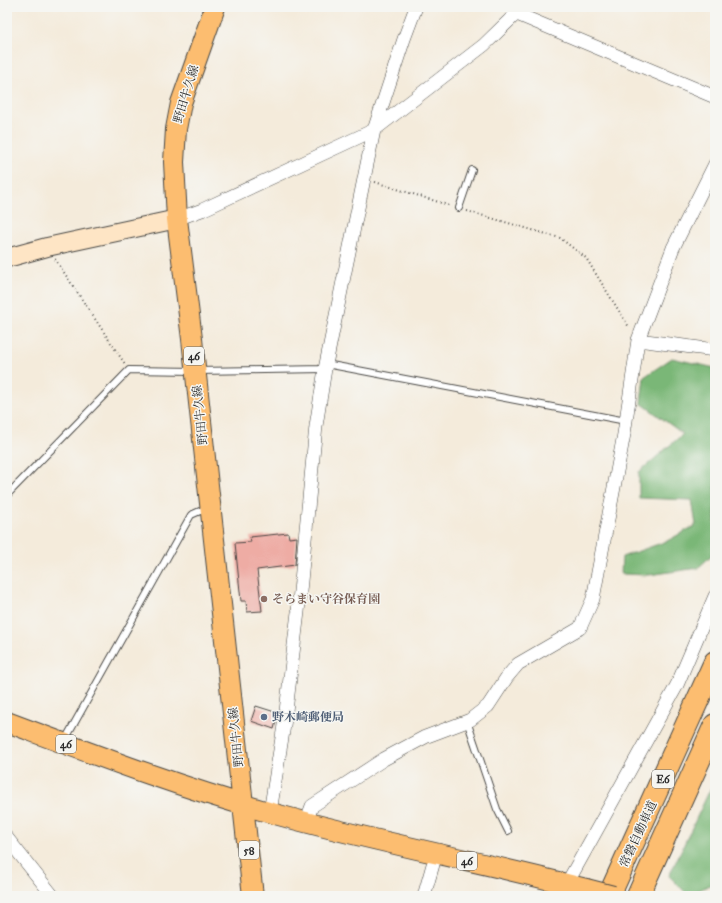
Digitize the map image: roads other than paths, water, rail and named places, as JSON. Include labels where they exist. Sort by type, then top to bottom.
[{"type":"highway","name":"常磐自動車道","points":[[609,896],[715,662]]},
{"type":"highway","name":"常磐自動車道","points":[[638,896],[715,725]]},
{"type":"main road","name":"野田牛久線","points":[[215,7],[180,103],[176,129],[174,162],[177,219],[196,371],[244,805]]},
{"type":"main road","name":"46","points":[[7,722],[201,792],[244,805],[436,854],[563,890],[586,889],[613,896]]},
{"type":"main road","name":"58","points":[[244,805],[253,896]]},
{"type":"street","points":[[270,812],[285,719],[298,612],[316,426],[325,366],[374,130],[416,7]]},
{"type":"street","points":[[7,258],[47,246],[177,219],[202,210],[374,130],[484,45],[520,11],[715,97]]},
{"type":"street","points":[[306,822],[312,806],[384,758],[425,737],[467,721],[488,706],[506,677],[518,664],[580,628],[593,599],[626,421],[638,340],[673,248],[715,164]]},
{"type":"street","points":[[638,340],[715,350]]},
{"type":"street","points":[[563,890],[676,685],[715,596]]},
{"type":"street","points":[[7,838],[53,896]]},
{"type":"street","points":[[424,896],[436,854]]},
{"type":"lane","points":[[459,208],[472,170]]},
{"type":"lane","points":[[7,495],[129,370],[196,371],[325,366],[626,421]]},
{"type":"lane","points":[[64,743],[191,516],[200,510],[211,508]]},
{"type":"lane","points":[[467,721],[497,809],[508,832]]},
{"type":"place","name":"そらまい守谷保育園","points":[[264,599]]},
{"type":"place","name":"野木崎郵便局","points":[[264,717]]}]
